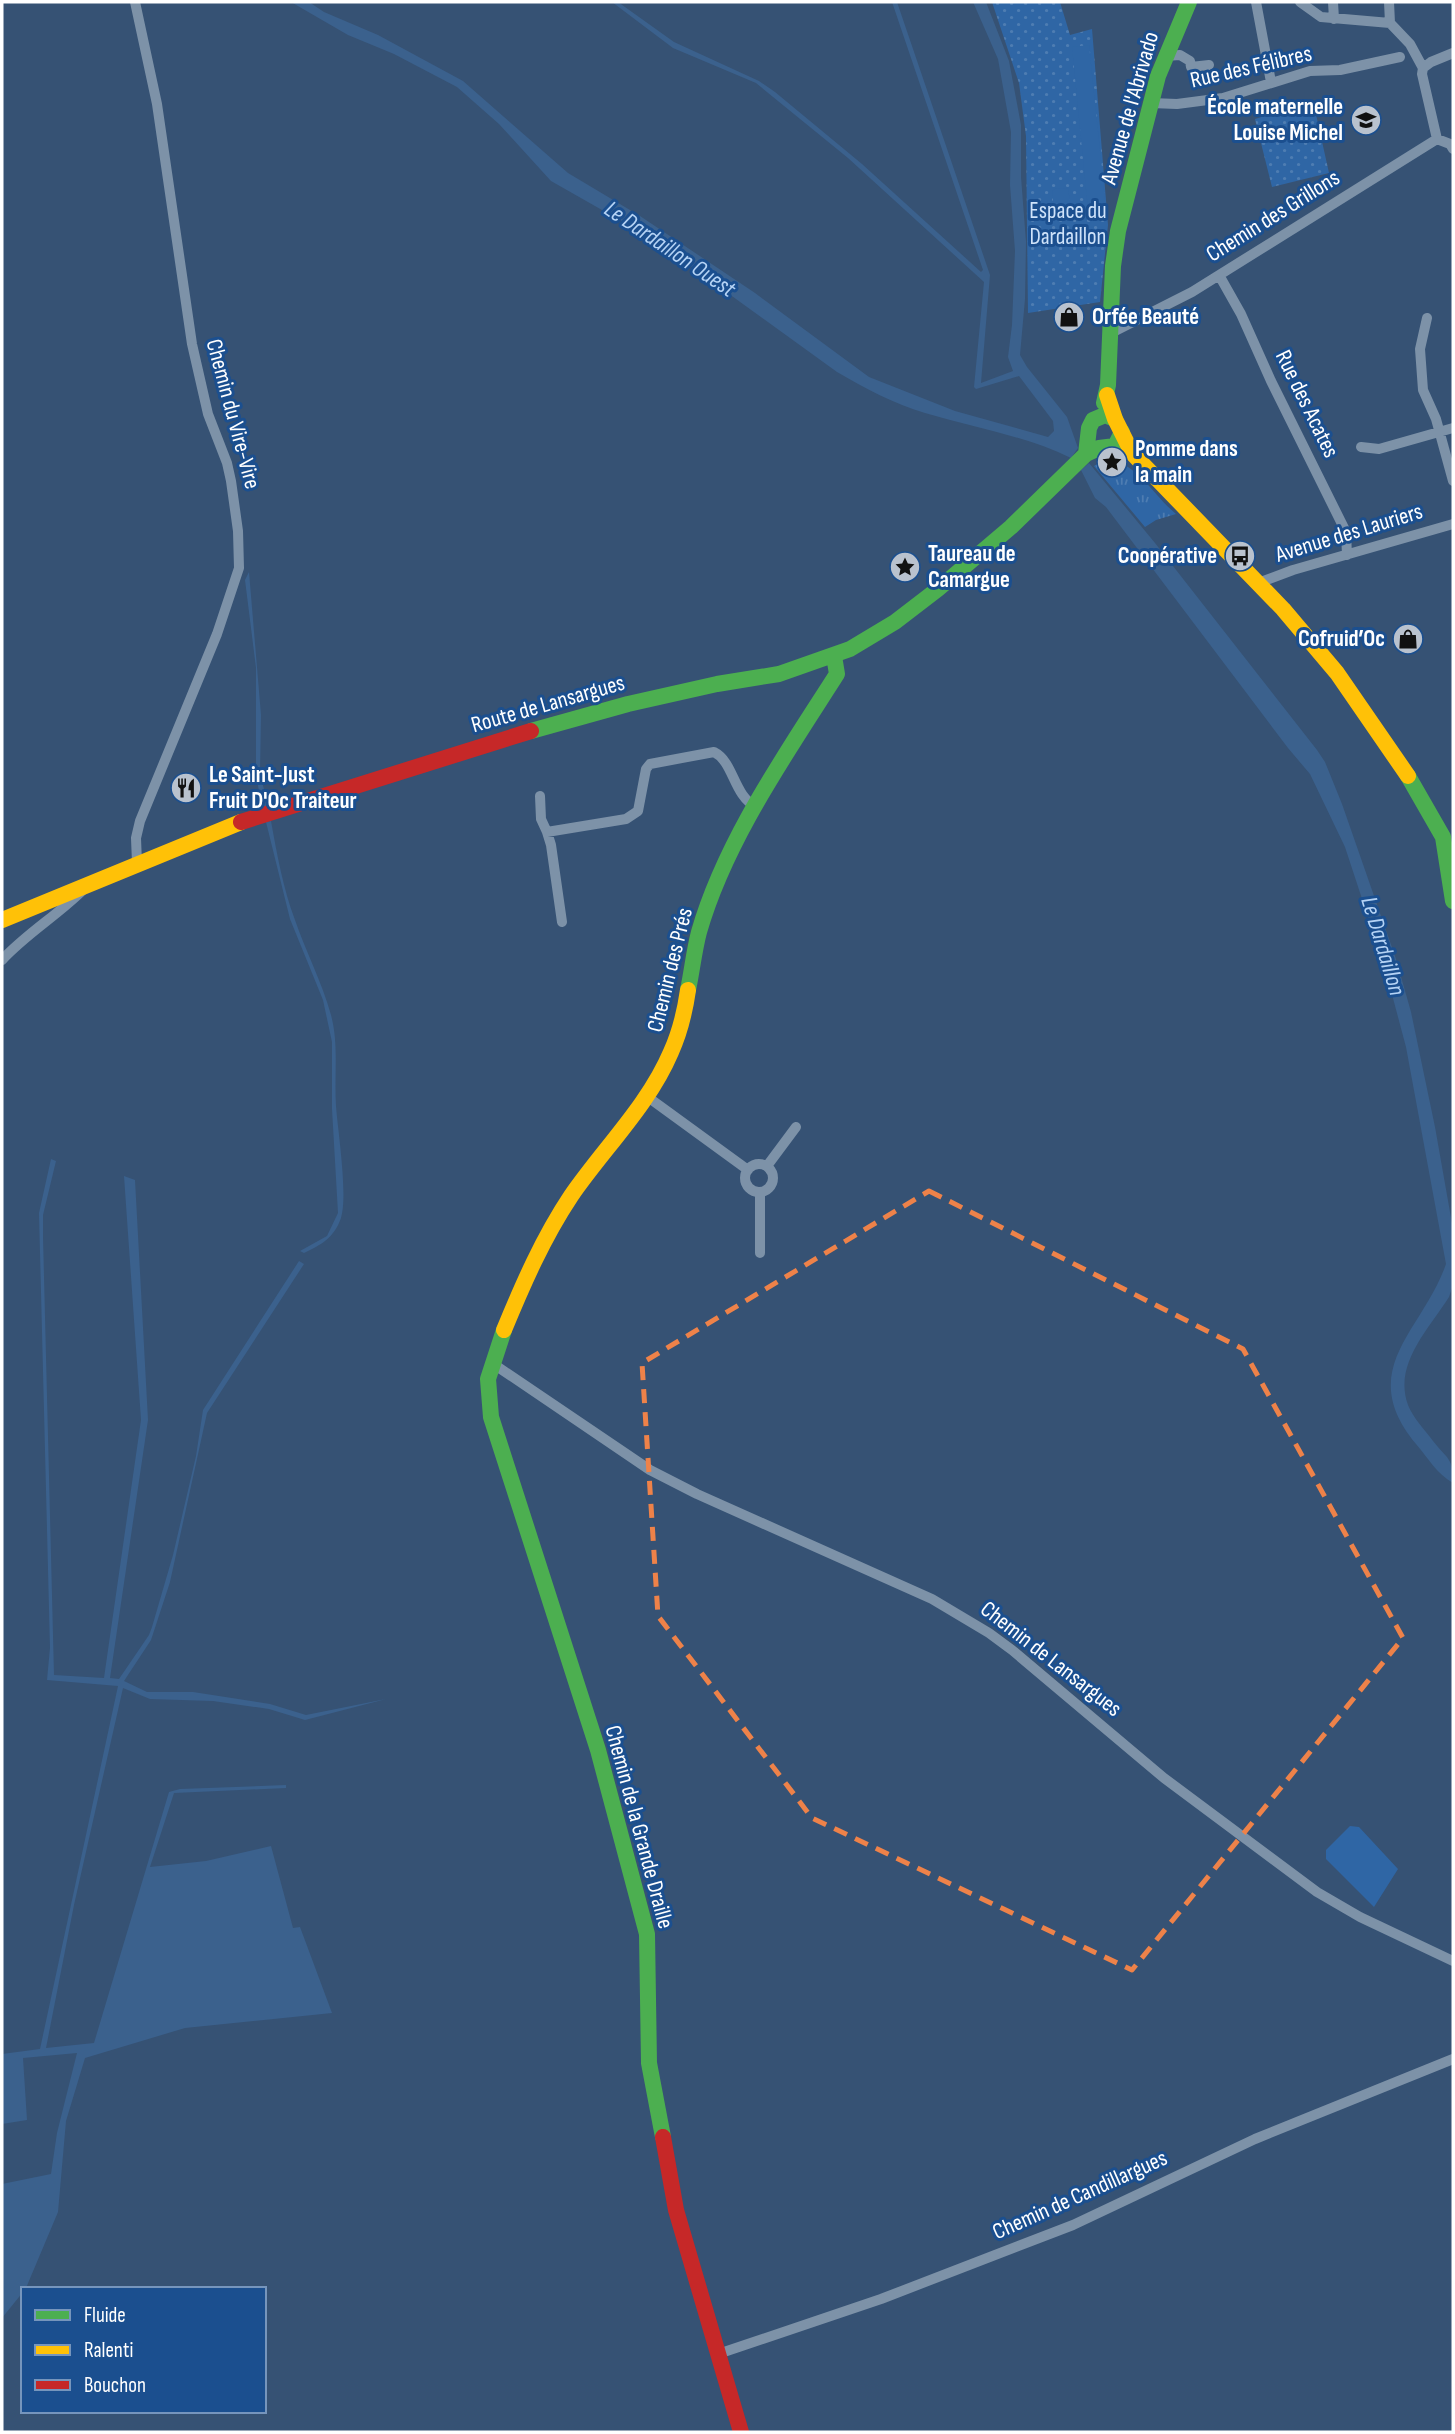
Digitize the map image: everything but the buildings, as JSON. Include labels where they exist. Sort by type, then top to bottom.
[{"type":"street","name":"Chemin du Vire-Vire","points":[[135,2],[157,104],[191,344],[201,389],[231,481],[238,531],[239,568],[212,646],[140,821],[135,846],[137,863]]},
{"type":"street","name":"Avenue de l'Abrivado","points":[[1104,437],[1113,266],[1118,231],[1165,55],[1189,2]]},
{"type":"street","points":[[1256,2],[1270,82]]},
{"type":"street","points":[[1300,2],[1321,18],[1390,23]]},
{"type":"street","points":[[1333,2],[1334,19]]},
{"type":"street","points":[[1389,2],[1390,23],[1410,44],[1408,55],[1423,68]]},
{"type":"street","points":[[1453,53],[1431,62],[1423,68],[1422,74],[1437,139],[1450,144],[1453,149]]},
{"type":"street","points":[[1165,55],[1180,55],[1190,61],[1191,67],[1209,65]]},
{"type":"street","name":"Rue des Félibres","points":[[1151,103],[1177,104],[1223,98],[1310,71],[1329,72],[1408,55]]},
{"type":"street","name":"Chemin des Grillons","points":[[1111,333],[1161,309],[1219,275],[1437,139]]},
{"type":"street","name":"Rue des Acates","points":[[1219,275],[1241,314],[1346,533],[1347,555]]},
{"type":"street","points":[[1112,315],[1128,323]]},
{"type":"street","points":[[1427,318],[1420,349],[1423,390],[1440,432],[1453,481]]},
{"type":"street","points":[[1361,447],[1379,449],[1453,428]]},
{"type":"street","name":"Route de Lansargues","points":[[2,920],[231,825],[505,738],[628,704],[779,674],[834,656],[869,640],[906,614],[1011,527],[1104,437]]},
{"type":"street","points":[[1104,437],[1132,453],[1283,609],[1337,673],[1416,788],[1443,837],[1453,901]]},
{"type":"street","name":"Avenue des Lauriers","points":[[1258,583],[1293,570],[1453,524]]},
{"type":"street","name":"Chemin des Prés","points":[[492,1363],[532,1263],[552,1227],[670,1055],[679,1034],[704,916],[727,862],[756,807],[838,674],[834,656]]},
{"type":"street","points":[[547,832],[632,817],[640,806],[645,775],[650,764],[710,752],[719,754],[741,795],[756,807]]},
{"type":"street","points":[[540,796],[541,818],[551,845],[562,922]]},
{"type":"street","points":[[2,960],[7,952],[70,902],[89,883]]},
{"type":"street","points":[[645,1095],[748,1170]]},
{"type":"street","points":[[767,1167],[796,1127]]},
{"type":"street","points":[[759,1164],[767,1167],[772,1173],[773,1182],[768,1189],[760,1192],[748,1187],[745,1179],[748,1170],[759,1164]]},
{"type":"street","points":[[760,1192],[760,1253]]},
{"type":"street","name":"Chemin de Lansargues","points":[[492,1363],[650,1470],[960,1614],[1012,1650],[1181,1791],[1317,1892],[1360,1917],[1453,1961]]},
{"type":"street","name":"Chemin de la Grande Draille","points":[[492,1363],[488,1376],[491,1417],[597,1749],[647,1934],[649,2063],[676,2210],[741,2432]]},
{"type":"street","name":"Chemin de Candillargues","points":[[718,2354],[881,2299],[1073,2225],[1255,2139],[1453,2059]]},
{"type":"highlighted area","points":[[929,1191],[1243,1349],[1403,1638],[1132,1970],[812,1818],[658,1616],[642,1363]]},
{"type":"green space","name":"Espace du Dardaillon","points":[[992,2],[1060,2],[1070,35],[1092,29],[1108,225],[1100,302],[1028,313],[1026,136],[1019,83]]},
{"type":"green space","points":[[1089,45],[1107,218],[1089,220],[1072,47]]},
{"type":"green space","points":[[1313,101],[1329,173],[1272,187],[1255,119]]},
{"type":"green space","points":[[1068,188],[1072,217],[1070,220],[1055,219],[1052,191]]},
{"type":"green space","points":[[1108,458],[1120,462],[1138,475],[1176,514],[1156,520],[1145,527],[1094,466]]},
{"type":"green space","points":[[1350,1826],[1359,1827],[1398,1869],[1374,1907],[1326,1859],[1326,1850]]},
{"type":"water","name":"Le Dardaillon Ouest","points":[[291,2],[309,2],[324,12],[378,35],[463,81],[568,173],[640,216],[755,293],[869,377],[955,411],[1048,437],[1054,431],[1053,421],[1019,376],[976,389],[974,387],[984,282],[848,158],[756,83],[673,48],[612,2],[618,2],[674,42],[759,81],[775,92],[862,164],[981,272],[983,270],[892,2],[897,2],[990,275],[981,383],[1013,371],[1008,357],[1015,251],[1010,185],[1011,132],[998,59],[973,2],[986,2],[1009,61],[1021,125],[1021,177],[1026,242],[1020,355],[1067,417],[1078,448],[1071,458],[1017,438],[913,409],[837,372],[653,239],[551,181],[499,124],[457,87],[394,54],[348,35]]},
{"type":"water","name":"Le Dardaillon","points":[[1089,463],[1317,750],[1325,762],[1342,804],[1396,959],[1411,1012],[1453,1229],[1453,1285],[1449,1297],[1423,1334],[1409,1361],[1405,1390],[1413,1415],[1449,1459],[1453,1483],[1437,1470],[1416,1444],[1399,1417],[1391,1394],[1392,1372],[1399,1351],[1436,1288],[1446,1264],[1406,1047],[1386,972],[1345,847],[1310,774],[1106,507],[1095,498],[1081,470]]},
{"type":"water","points":[[249,572],[261,715],[260,773],[268,806],[262,807],[256,775],[256,668],[245,580]]},
{"type":"water","points":[[271,821],[287,896],[319,979],[331,1015],[335,1038],[336,1106],[343,1208],[338,1225],[331,1236],[304,1253],[300,1251],[327,1236],[338,1213],[332,1109],[332,1042],[323,1000],[290,919],[266,822]]},
{"type":"water","points":[[51,1159],[56,1161],[43,1215],[43,1237],[54,1675],[104,1678],[141,1420],[124,1176],[135,1180],[148,1420],[110,1678],[119,1679],[152,1627],[173,1555],[196,1456],[203,1410],[299,1261],[304,1264],[207,1413],[170,1582],[151,1640],[124,1681],[147,1692],[193,1692],[270,1704],[306,1715],[386,1699],[305,1720],[269,1709],[213,1701],[150,1699],[123,1688],[74,1905],[46,2048],[94,2043],[169,1792],[180,1789],[286,1785],[286,1788],[174,1793],[150,1867],[206,1861],[271,1846],[293,1928],[300,1927],[332,2013],[185,2028],[85,2058],[66,2121],[58,2212],[26,2287],[21,2287],[21,2294],[2,2318],[2,2184],[51,2174],[57,2133],[77,2053],[23,2058],[27,2120],[2,2124],[2,2054],[40,2049],[118,1686],[47,1680],[50,1648],[39,1213]]},
{"type":"traffic: fast","points":[[1104,403],[1108,385],[1113,266],[1118,231],[1158,76],[1189,2]]},
{"type":"traffic: fast","points":[[531,731],[628,704],[717,684],[779,674],[850,649],[895,622],[1011,527],[1086,454],[1089,428],[1093,420],[1105,415],[1115,419]]},
{"type":"traffic: fast","points":[[1086,454],[1099,448],[1115,446],[1122,432]]},
{"type":"traffic: fast","points":[[688,990],[699,932],[724,865],[759,799],[837,674],[834,656]]},
{"type":"traffic: fast","points":[[1408,776],[1443,837],[1453,901]]},
{"type":"traffic: fast","points":[[504,1330],[488,1379],[491,1417],[598,1750],[647,1934],[649,2063],[663,2137]]},
{"type":"traffic: slow","points":[[1107,395],[1115,419],[1132,453],[1283,609],[1337,673],[1408,776]]},
{"type":"traffic: slow","points":[[2,920],[241,822]]},
{"type":"traffic: slow","points":[[504,1330],[551,1228],[584,1178],[638,1109],[661,1072],[680,1029],[688,990]]},
{"type":"traffic: jam","points":[[241,822],[531,731]]},
{"type":"traffic: jam","points":[[663,2137],[676,2210],[741,2432]]},
{"type":"place","name":"École maternelle Louise Michel","points":[[1366,120]]},
{"type":"place","name":"Orfée Beauté","points":[[1069,317]]},
{"type":"place","name":"Pomme dans la main","points":[[1112,462]]},
{"type":"place","name":"Coopérative","points":[[1240,556]]},
{"type":"place","name":"Taureau de Camargue","points":[[905,567]]},
{"type":"place","name":"Cofruid’Oc","points":[[1408,639]]},
{"type":"place","name":"Le Saint-Just Fruit D'Oc Traiteur","points":[[186,788]]}]
